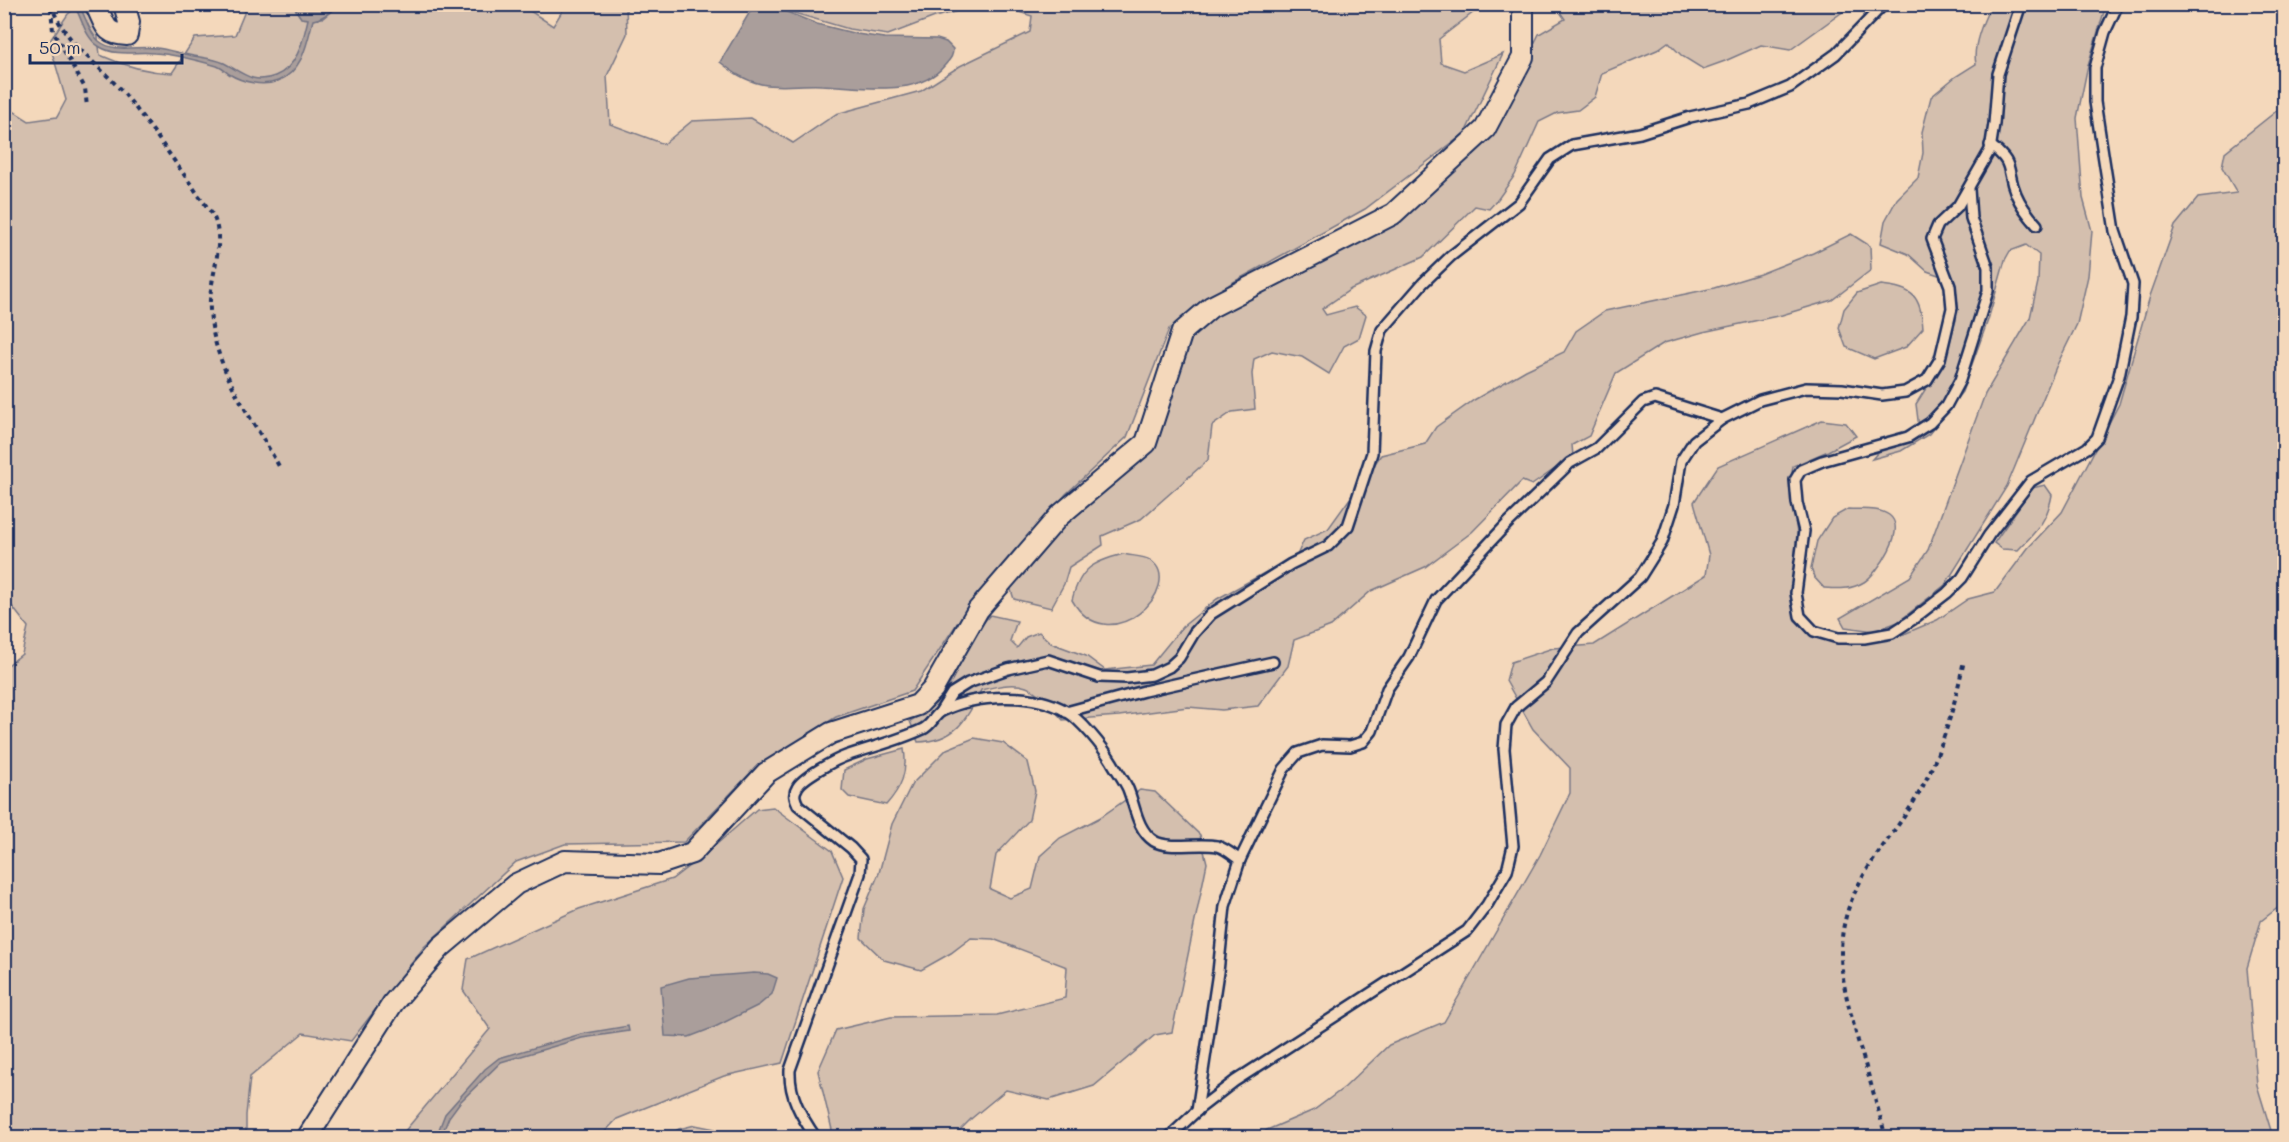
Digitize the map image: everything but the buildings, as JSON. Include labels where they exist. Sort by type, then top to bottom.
[{"type":"street","points":[[96,4],[106,28],[115,35],[127,35],[129,22],[124,4]]},
{"type":"street","points":[[307,1137],[393,1003],[441,947],[516,884],[564,861],[659,864],[692,853],[766,773],[831,733],[918,705],[933,689],[978,610],[1059,516],[1146,443],[1182,332],[1211,307],[1393,214],[1485,129],[1523,57],[1523,4]]},
{"type":"lane","points":[[816,1137],[797,1108],[789,1084],[790,1070],[860,874],[861,859],[851,848],[798,805],[794,795],[797,786],[843,757],[927,728],[952,693],[968,683],[1008,669],[1048,660],[1099,677],[1127,678],[1152,675],[1169,667],[1179,658],[1194,633],[1211,614],[1291,564],[1328,546],[1348,526],[1372,453],[1375,430],[1376,351],[1382,330],[1423,283],[1451,256],[1520,203],[1550,159],[1572,146],[1640,133],[1690,117],[1749,104],[1790,87],[1836,54],[1884,4]]},
{"type":"lane","points":[[1168,1137],[1235,1081],[1467,931],[1487,905],[1507,871],[1513,846],[1504,749],[1506,725],[1516,707],[1546,682],[1578,633],[1640,578],[1662,542],[1674,505],[1681,461],[1694,441],[1722,419],[1760,400],[1806,388],[1842,389],[1882,395],[1905,392],[1927,380],[1940,359],[1952,308],[1950,286],[1932,239],[1938,225],[1958,206],[1990,146],[1998,74],[2020,4]]},
{"type":"lane","points":[[1969,187],[1971,218],[1988,267],[1988,291],[1960,380],[1946,406],[1930,423],[1908,436],[1822,461],[1801,470],[1795,480],[1797,503],[1804,531],[1796,593],[1800,616],[1814,631],[1838,638],[1864,638],[1892,633],[1912,620],[1947,593],[1962,578],[1989,535],[2031,481],[2087,448],[2097,438],[2119,376],[2131,317],[2133,284],[2115,231],[2095,102],[2095,68],[2105,32],[2118,4]]},
{"type":"lane","points":[[1990,146],[2005,157],[2011,171],[2014,190],[2022,207],[2037,225]]},
{"type":"lane","points":[[1948,215],[1957,211],[1964,212],[1971,218]]},
{"type":"lane","points":[[1197,1111],[1218,972],[1225,906],[1240,860],[1284,770],[1298,753],[1322,745],[1350,746],[1363,742],[1372,731],[1387,689],[1409,657],[1436,600],[1507,524],[1570,463],[1597,448],[1643,402],[1655,398],[1722,419]]},
{"type":"lane","points":[[1066,712],[1144,691],[1273,662]]},
{"type":"lane","points":[[940,712],[966,702],[1008,697],[1038,702],[1066,712],[1084,728],[1109,758],[1128,788],[1133,808],[1144,832],[1155,842],[1172,846],[1192,844],[1218,847],[1240,860]]},
{"type":"path","points":[[51,5],[53,31],[85,88],[87,107]]},
{"type":"path","points":[[51,5],[57,21],[75,46],[97,64],[126,96],[213,215],[218,226],[219,244],[212,274],[210,309],[216,345],[231,388],[280,468]]},
{"type":"path","points":[[1886,1137],[1844,992],[1841,956],[1844,930],[1852,895],[1868,866],[1923,786],[1945,740],[1964,660]]},
{"type":"shaded area","points":[[81,4],[85,5],[97,29],[100,55],[135,68],[172,73],[195,38],[235,35],[245,11],[242,5],[293,5],[299,15],[323,18],[339,5],[524,5],[553,26],[566,5],[626,5],[627,34],[607,76],[610,124],[664,144],[692,121],[751,118],[793,143],[836,114],[921,91],[960,66],[1030,32],[1032,16],[996,5],[1483,5],[1439,39],[1441,63],[1464,71],[1503,54],[1465,133],[1365,209],[1230,284],[1169,329],[1127,437],[1066,494],[968,607],[912,691],[836,717],[755,768],[684,842],[565,844],[516,862],[424,947],[351,1041],[303,1033],[250,1077],[246,1138],[5,1137],[4,668],[22,654],[28,627],[11,605],[4,604],[4,105],[29,121],[57,117],[66,100],[49,42],[68,14]]},
{"type":"shaded area","points":[[74,5],[79,5],[92,33],[105,45],[119,48],[150,47],[210,59],[260,79],[283,72],[298,52],[308,19],[301,18],[293,5],[338,5],[313,20],[303,55],[293,70],[278,81],[266,84],[240,79],[217,66],[186,58],[106,50],[91,39]]},
{"type":"shaded area","points":[[754,5],[769,5],[817,24],[857,34],[884,38],[937,39],[946,42],[953,49],[951,58],[933,76],[904,87],[761,84],[739,76],[720,62]]},
{"type":"shaded area","points":[[767,5],[980,5],[935,17],[888,35],[849,29]]},
{"type":"shaded area","points":[[1555,5],[1852,5],[1790,50],[1761,45],[1703,69],[1682,56],[1668,42],[1657,50],[1602,73],[1595,97],[1578,110],[1557,113],[1539,122],[1515,175],[1489,209],[1475,206],[1423,257],[1351,289],[1322,309],[1326,315],[1355,307],[1366,315],[1359,338],[1344,346],[1329,374],[1302,357],[1272,351],[1254,359],[1252,374],[1255,409],[1232,412],[1212,426],[1208,460],[1141,519],[1102,536],[1103,545],[1069,567],[1064,584],[1051,608],[1014,599],[1010,587],[1048,535],[1160,423],[1170,402],[1187,341],[1202,322],[1398,217],[1491,131],[1539,34],[1565,19]]},
{"type":"shaded area","points":[[1991,5],[2106,5],[2088,65],[2077,118],[2083,198],[2092,231],[2088,276],[2077,324],[2056,367],[2007,486],[1945,585],[1898,622],[1874,631],[1845,627],[1840,618],[1910,577],[1928,550],[1985,394],[2030,318],[2038,282],[2039,255],[2026,245],[2010,251],[2005,260],[1988,320],[1962,392],[1929,434],[1901,451],[1872,459],[1880,450],[1920,436],[1916,404],[1946,357],[1956,320],[1953,280],[1927,271],[1908,254],[1881,243],[1885,221],[1897,199],[1918,178],[1923,153],[1922,132],[1931,97],[1955,77],[1976,64],[1977,42]]},
{"type":"shaded area","points":[[2284,105],[2284,903],[2261,921],[2247,968],[2257,1085],[2273,1137],[1256,1138],[1267,1130],[1314,1110],[1345,1087],[1389,1045],[1444,1022],[1540,855],[1570,793],[1570,768],[1533,729],[1506,681],[1511,662],[1553,648],[1594,645],[1706,575],[1709,555],[1694,502],[1718,466],[1822,420],[1846,423],[1856,436],[1793,466],[1790,486],[1797,533],[1792,591],[1795,620],[1816,637],[1850,645],[1897,637],[1937,620],[1968,599],[1995,592],[2028,548],[2062,512],[2119,404],[2150,296],[2175,226],[2198,198],[2237,193],[2222,167],[2225,152]]},
{"type":"shaded area","points":[[1851,234],[1870,246],[1871,270],[1832,300],[1782,315],[1664,343],[1616,373],[1589,436],[1572,445],[1573,456],[1532,485],[1522,481],[1472,532],[1425,567],[1371,591],[1331,626],[1294,640],[1288,666],[1258,706],[1222,710],[1188,707],[1119,716],[1063,720],[1036,692],[1019,685],[997,686],[981,690],[965,719],[951,733],[931,741],[918,742],[910,721],[924,713],[943,695],[975,634],[990,615],[1017,621],[1010,641],[1017,648],[1026,637],[1039,632],[1051,643],[1086,656],[1105,670],[1151,665],[1182,627],[1217,599],[1297,555],[1304,540],[1328,529],[1381,455],[1425,444],[1436,427],[1474,400],[1526,370],[1564,352],[1576,331],[1605,311],[1714,288],[1760,274],[1813,253]]},
{"type":"shaded area","points":[[1881,285],[1901,288],[1913,296],[1920,308],[1923,328],[1906,347],[1874,359],[1846,347],[1839,328],[1844,309],[1857,293]]},
{"type":"shaded area","points":[[2045,485],[2052,495],[2044,519],[2035,531],[2018,550],[2002,549],[1994,543],[2032,488]]},
{"type":"shaded area","points":[[1848,509],[1885,512],[1894,522],[1893,540],[1883,561],[1864,582],[1849,588],[1824,588],[1814,577],[1811,568],[1817,541],[1832,518]]},
{"type":"shaded area","points":[[1123,554],[1150,560],[1159,572],[1159,586],[1152,601],[1139,613],[1123,622],[1105,624],[1088,618],[1072,600],[1079,580],[1089,568]]},
{"type":"shaded area","points":[[974,738],[1003,743],[1028,762],[1035,791],[1029,820],[996,855],[990,889],[1010,898],[1032,889],[1040,856],[1060,838],[1099,818],[1140,790],[1155,792],[1200,835],[1207,863],[1172,1032],[1155,1035],[1094,1086],[1049,1100],[1006,1090],[953,1137],[838,1137],[833,1134],[818,1071],[836,1030],[891,1017],[997,1015],[1065,998],[1067,967],[993,939],[971,938],[951,953],[921,970],[884,960],[861,938],[864,909],[879,873],[892,824],[912,784],[947,749]]},
{"type":"shaded area","points":[[904,749],[905,765],[902,780],[886,805],[849,797],[842,790],[844,770],[867,759]]},
{"type":"shaded area","points":[[773,807],[832,851],[843,877],[782,1063],[724,1076],[617,1119],[600,1137],[399,1138],[490,1029],[463,990],[468,959],[579,909],[672,879],[757,809]]},
{"type":"shaded area","points":[[768,974],[777,978],[772,994],[759,1005],[689,1037],[665,1036],[661,986],[689,978]]},
{"type":"shaded area","points":[[628,1026],[629,1031],[582,1038],[501,1062],[460,1102],[449,1117],[441,1137],[436,1137],[445,1114],[485,1069],[499,1058],[581,1034]]},
{"type":"shaded area","points":[[695,1125],[715,1129],[727,1137],[665,1137],[679,1129]]}]
